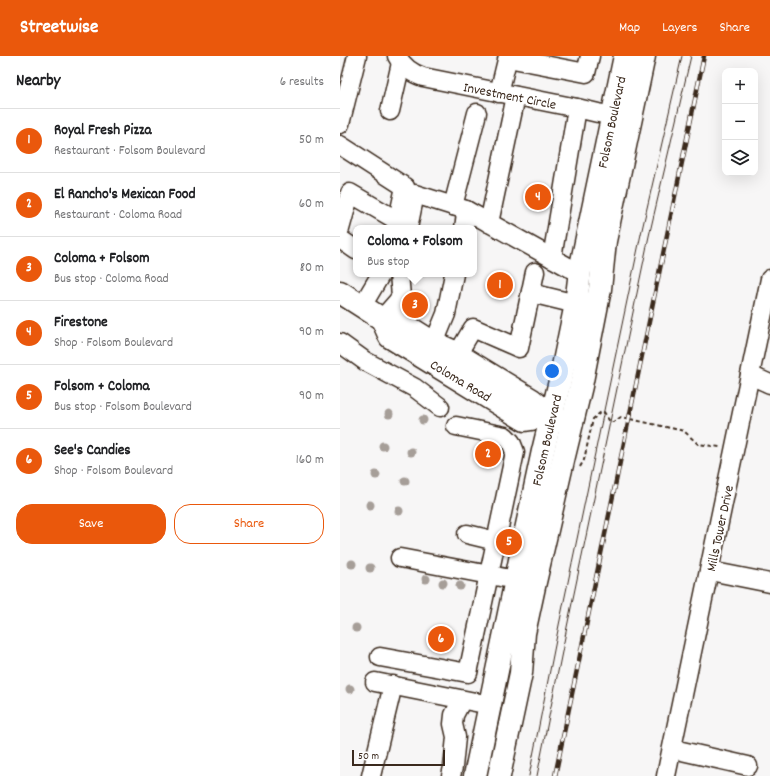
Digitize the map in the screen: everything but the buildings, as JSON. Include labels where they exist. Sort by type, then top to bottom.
[{"type":"main road","name":"Folsom Boulevard","points":[[499,776],[521,673],[524,633],[581,386],[600,289],[622,118],[625,56]]},
{"type":"main road","name":"Folsom Boulevard","points":[[475,776],[526,530],[560,381],[576,304],[580,271],[622,118],[644,56]]},
{"type":"main road","name":"Coloma Road","points":[[340,292],[382,319],[399,321],[434,343],[450,350],[532,400],[551,416]]},
{"type":"main road","name":"Coloma Road","points":[[382,319],[390,337],[525,420],[551,416],[573,422]]},
{"type":"main road","points":[[488,776],[501,714],[490,705]]},
{"type":"street","points":[[340,124],[357,56]]},
{"type":"street","points":[[489,223],[507,94],[508,57],[586,73],[590,56]]},
{"type":"street","points":[[390,111],[399,60]]},
{"type":"street","name":"Investment Circle","points":[[399,60],[407,70],[423,77],[622,118]]},
{"type":"street","points":[[552,258],[577,108]]},
{"type":"street","points":[[459,208],[477,113]]},
{"type":"street","points":[[340,145],[406,187],[401,225]]},
{"type":"street","points":[[340,229],[350,193],[399,225]]},
{"type":"street","points":[[401,225],[415,194],[459,208],[570,268],[580,271]]},
{"type":"street","points":[[459,208],[466,214],[464,225]]},
{"type":"street","points":[[340,239],[353,248]]},
{"type":"street","points":[[457,355],[473,328],[519,348],[535,272]]},
{"type":"street","points":[[362,306],[379,277]]},
{"type":"street","points":[[382,319],[401,296],[399,277]]},
{"type":"street","points":[[434,343],[446,314],[453,277]]},
{"type":"street","name":"Mills Tower Drive","points":[[666,776],[673,749],[770,280]]},
{"type":"street","points":[[530,293],[576,304]]},
{"type":"street","points":[[349,352],[415,388],[440,407]]},
{"type":"street","points":[[750,375],[770,384]]},
{"type":"street","points":[[380,657],[468,673],[515,452],[512,442],[505,436],[456,426]]},
{"type":"street","points":[[467,534],[496,541]]},
{"type":"street","points":[[400,558],[516,580]]},
{"type":"street","points":[[710,571],[770,583]]},
{"type":"street","points":[[375,682],[490,705]]},
{"type":"street","points":[[372,776],[393,685]]},
{"type":"street","points":[[452,771],[456,737],[453,724],[454,715],[462,700]]},
{"type":"street","points":[[673,749],[748,766]]},
{"type":"path","points":[[578,470],[584,460],[592,419],[601,412],[604,412],[610,422],[613,422],[621,417],[668,427],[684,431],[698,444],[735,450]]},
{"type":"tram line","points":[[529,776],[641,234],[682,56]]},
{"type":"tram line","points":[[537,776],[649,236],[691,56]]},
{"type":"railway","points":[[555,776],[704,56]]},
{"type":"place","name":"Firestone","points":[[538,197]]},
{"type":"place","name":"Royal Fresh Pizza","points":[[500,285]]},
{"type":"place","name":"Coloma + Folsom","points":[[415,305]]},
{"type":"place","name":"El Rancho's Mexican Food","points":[[488,454]]},
{"type":"place","name":"Folsom + Coloma","points":[[509,542]]},
{"type":"place","name":"See's Candies","points":[[441,639]]}]
